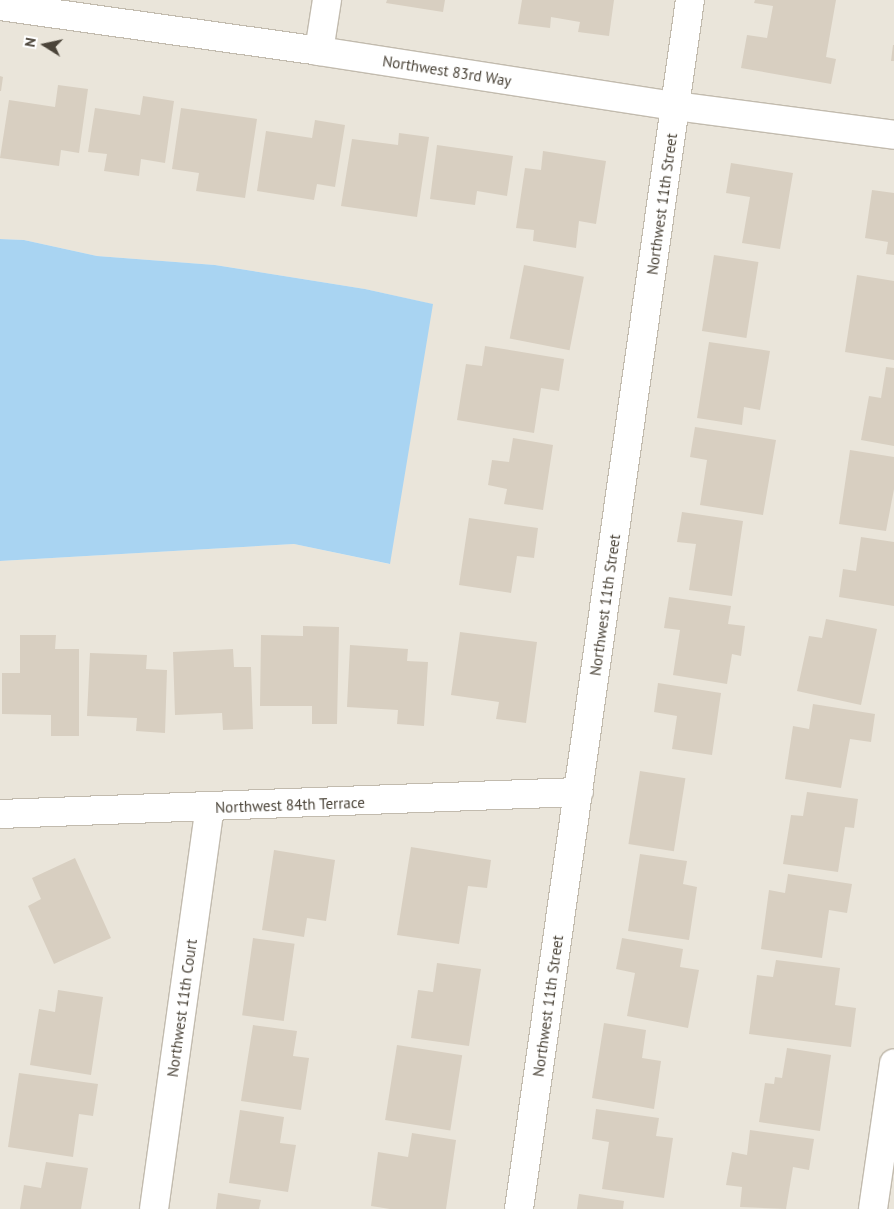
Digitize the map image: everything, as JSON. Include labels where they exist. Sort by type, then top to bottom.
[{"type":"street","points":[[320,51],[327,0]]},
{"type":"street","name":"Northwest 11th Street","points":[[519,1209],[690,0]]},
{"type":"street","name":"Northwest 83rd Way","points":[[0,6],[320,51],[675,106],[894,135]]},
{"type":"street","name":"Northwest 84th Terrace","points":[[0,814],[210,808],[579,792]]},
{"type":"street","name":"Northwest 11th Court","points":[[154,1209],[210,808]]},
{"type":"street","points":[[873,1209],[894,1064]]},
{"type":"shaded area","points":[[0,0],[894,0],[894,1209],[0,1209],[0,561],[294,544],[389,564],[432,304],[365,289],[215,265],[97,256],[24,240],[0,239]]},
{"type":"water","points":[[0,239],[24,240],[97,256],[215,265],[365,289],[433,304],[390,564],[294,544],[0,561]]},
{"type":"building","points":[[387,0],[445,0],[443,12],[386,3]]},
{"type":"building","points":[[522,0],[614,0],[609,36],[578,32],[580,22],[551,17],[550,28],[518,24]]},
{"type":"building","points":[[755,0],[836,0],[826,57],[836,59],[831,84],[741,68],[747,35],[767,38],[773,6],[754,3]]},
{"type":"building","points":[[893,45],[894,61],[891,61]]},
{"type":"building","points":[[0,76],[3,77],[1,91],[0,91]]},
{"type":"building","points":[[58,85],[88,89],[79,153],[61,150],[59,166],[0,158],[9,100],[55,107]]},
{"type":"building","points":[[143,96],[174,101],[165,163],[141,159],[139,176],[104,171],[107,154],[88,152],[95,108],[140,115]]},
{"type":"building","points":[[181,108],[257,119],[245,198],[196,191],[199,173],[172,169]]},
{"type":"building","points":[[315,120],[345,125],[335,187],[317,184],[314,200],[257,191],[266,131],[312,138]]},
{"type":"building","points":[[399,133],[429,137],[417,217],[341,206],[352,139],[398,145]]},
{"type":"building","points":[[437,145],[513,156],[507,196],[477,191],[475,205],[430,199]]},
{"type":"building","points":[[543,151],[606,161],[596,224],[579,221],[576,248],[533,241],[534,230],[516,228],[525,168],[541,170]]},
{"type":"building","points":[[731,163],[793,173],[780,249],[742,243],[750,197],[726,193]]},
{"type":"building","points":[[872,190],[894,193],[894,255],[886,254],[888,242],[865,238]]},
{"type":"building","points":[[714,255],[758,262],[746,338],[702,331]]},
{"type":"building","points":[[524,265],[584,277],[570,350],[510,339]]},
{"type":"building","points":[[857,275],[894,281],[894,360],[845,352]]},
{"type":"building","points":[[709,342],[770,351],[760,410],[744,407],[742,425],[697,418]]},
{"type":"building","points":[[485,346],[564,359],[559,391],[541,388],[534,433],[457,420],[466,364],[482,366]]},
{"type":"building","points":[[886,367],[894,368],[894,446],[861,440],[869,396],[881,398]]},
{"type":"building","points":[[695,427],[776,440],[763,515],[700,505],[707,460],[690,457]]},
{"type":"building","points":[[513,438],[553,445],[543,510],[504,504],[507,489],[488,485],[492,460],[509,462]]},
{"type":"building","points":[[850,450],[894,457],[894,489],[886,531],[839,524]]},
{"type":"building","points":[[682,512],[743,521],[732,596],[689,590],[696,544],[677,542]]},
{"type":"building","points":[[469,518],[538,528],[534,558],[517,556],[511,593],[459,585]]},
{"type":"building","points":[[861,537],[894,542],[894,606],[839,597],[843,569],[856,571]]},
{"type":"building","points":[[669,597],[731,606],[728,624],[745,626],[741,656],[732,654],[727,684],[673,675],[680,630],[664,628]]},
{"type":"building","points":[[826,619],[877,629],[861,705],[797,691],[809,636],[822,638]]},
{"type":"building","points":[[303,626],[339,627],[337,724],[312,724],[312,706],[260,706],[261,635],[303,636]]},
{"type":"building","points":[[460,632],[537,642],[526,723],[496,719],[499,702],[451,695]]},
{"type":"building","points":[[20,635],[56,635],[55,649],[79,649],[79,736],[51,736],[51,715],[2,714],[2,673],[20,673]]},
{"type":"building","points":[[350,645],[408,649],[407,661],[428,662],[424,726],[397,724],[398,710],[347,707]]},
{"type":"building","points":[[233,649],[234,667],[251,667],[253,729],[223,730],[222,713],[175,715],[173,652]]},
{"type":"building","points":[[90,653],[147,655],[146,669],[167,670],[165,733],[136,731],[137,718],[87,716]]},
{"type":"building","points":[[658,683],[721,693],[712,755],[672,749],[677,716],[654,712]]},
{"type":"building","points":[[813,704],[875,714],[871,742],[850,739],[841,788],[785,779],[793,726],[809,729]]},
{"type":"building","points":[[640,771],[685,778],[674,851],[628,844]]},
{"type":"building","points":[[807,792],[858,799],[854,828],[845,827],[838,872],[783,864],[791,815],[803,816]]},
{"type":"building","points":[[411,847],[491,860],[487,888],[468,886],[459,944],[397,935]]},
{"type":"building","points":[[274,850],[335,860],[326,921],[307,918],[304,937],[262,930]]},
{"type":"building","points":[[640,854],[687,861],[683,884],[697,887],[689,940],[628,931]]},
{"type":"building","points":[[75,858],[111,938],[54,964],[28,906],[41,899],[32,878]]},
{"type":"building","points":[[788,874],[852,884],[847,913],[829,910],[822,958],[761,949],[769,890],[785,893]]},
{"type":"building","points":[[253,938],[295,944],[284,1021],[242,1015]]},
{"type":"building","points":[[622,938],[683,949],[680,967],[699,970],[688,1028],[627,1016],[635,973],[616,969]]},
{"type":"building","points":[[776,960],[840,968],[835,1005],[856,1008],[851,1047],[749,1034],[757,975],[773,977]]},
{"type":"building","points":[[437,963],[481,969],[469,1046],[411,1038],[418,990],[433,992]]},
{"type":"building","points":[[58,990],[103,997],[91,1075],[30,1065],[39,1009],[55,1012]]},
{"type":"building","points":[[604,1023],[646,1030],[642,1058],[661,1061],[654,1109],[592,1098]]},
{"type":"building","points":[[253,1025],[297,1031],[293,1056],[309,1058],[301,1110],[241,1101]]},
{"type":"building","points":[[397,1045],[462,1055],[450,1130],[385,1120]]},
{"type":"building","points":[[787,1048],[831,1055],[820,1131],[759,1122],[765,1083],[774,1084],[775,1077],[782,1078]]},
{"type":"building","points":[[19,1073],[98,1084],[93,1116],[79,1114],[73,1157],[8,1147]]},
{"type":"building","points":[[596,1109],[659,1118],[656,1136],[673,1138],[664,1198],[602,1189],[609,1142],[592,1139]]},
{"type":"building","points":[[240,1110],[284,1117],[280,1143],[296,1145],[288,1192],[229,1183]]},
{"type":"building","points":[[750,1130],[814,1139],[809,1170],[793,1167],[786,1209],[740,1207],[742,1187],[726,1185],[732,1152],[747,1155]]},
{"type":"building","points":[[412,1133],[456,1140],[446,1209],[390,1209],[371,1206],[378,1152],[408,1157]]},
{"type":"building","points":[[46,1162],[88,1168],[81,1209],[20,1209],[24,1185],[41,1188]]},
{"type":"building","points":[[218,1193],[261,1200],[259,1209],[216,1209]]},
{"type":"building","points":[[579,1194],[624,1201],[623,1209],[577,1209]]}]
